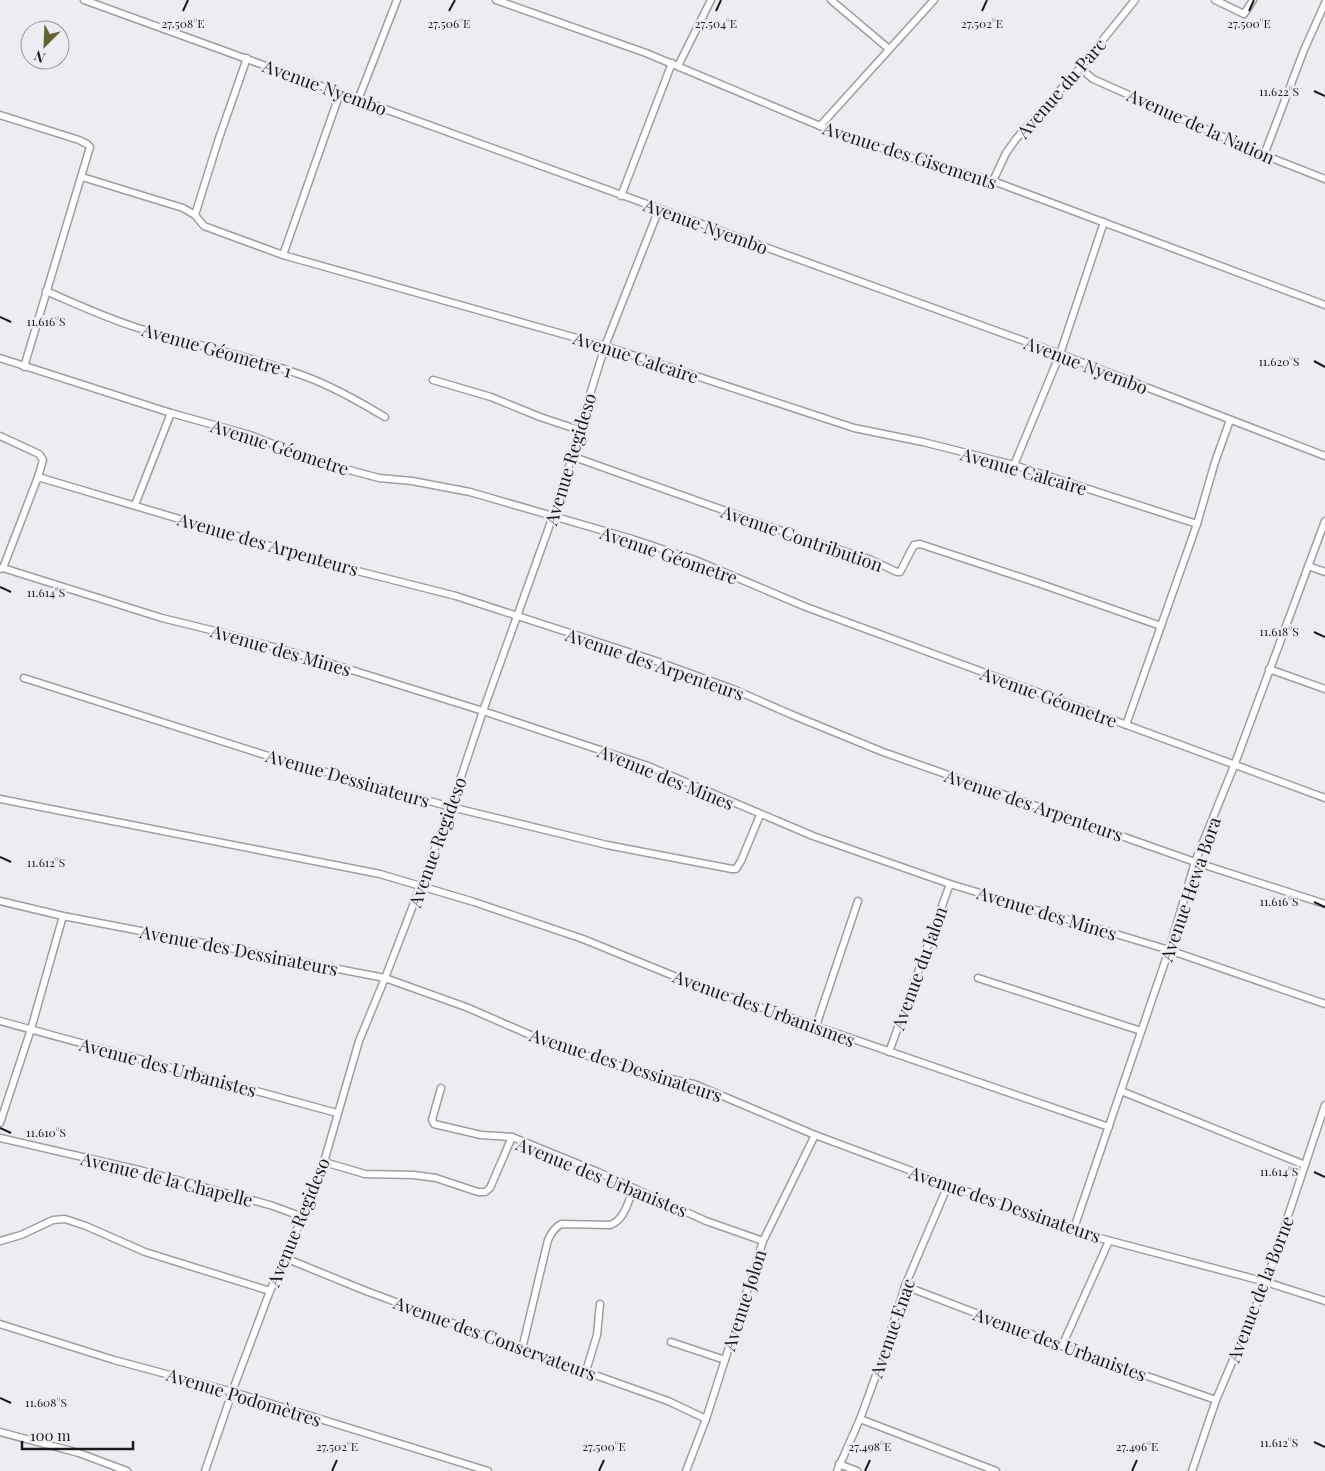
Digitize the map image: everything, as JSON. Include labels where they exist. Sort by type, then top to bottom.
[{"type":"street","name":"Avenue Nyembo","points":[[84,0],[1060,354],[1325,456]]},
{"type":"street","points":[[358,100],[398,0]]},
{"type":"street","name":"Avenue des Gisements","points":[[496,0],[616,42],[820,126],[898,154],[993,181],[1325,305]]},
{"type":"street","points":[[621,196],[675,65],[711,0]]},
{"type":"street","points":[[831,0],[889,49]]},
{"type":"street","points":[[820,126],[934,0]]},
{"type":"street","name":"Avenue du Parc","points":[[993,181],[1006,153],[1016,138],[1080,68],[1135,0]]},
{"type":"street","points":[[1216,0],[1244,14],[1253,0]]},
{"type":"street","points":[[1264,155],[1304,50],[1325,3]]},
{"type":"street","points":[[195,215],[247,58]]},
{"type":"street","name":"Avenue de la Nation","points":[[1080,68],[1093,79],[1264,155],[1325,179]]},
{"type":"street","points":[[283,255],[340,93]]},
{"type":"street","points":[[0,115],[79,140],[89,145],[90,150],[24,367]]},
{"type":"street","name":"Avenue Calcaire","points":[[82,177],[184,208],[210,229],[283,255],[605,346],[854,428],[923,442],[1014,466],[1197,524]]},
{"type":"street","name":"Avenue Regideso","points":[[206,1471],[270,1291],[303,1217],[324,1162],[365,1023],[386,978],[451,806],[516,616],[553,517],[605,346],[659,209]]},
{"type":"street","points":[[1014,466],[1060,354],[1104,222]]},
{"type":"street","name":"Avenue Géometre 1","points":[[46,291],[97,314],[138,328],[303,375],[356,399],[385,417]]},
{"type":"street","name":"Avenue Géometre","points":[[0,358],[170,413],[250,435],[303,456],[358,472],[379,478],[412,481],[463,490],[632,539],[695,560],[806,607],[1325,798]]},
{"type":"street","points":[[433,380],[491,398],[578,430]]},
{"type":"street","points":[[135,505],[170,413]]},
{"type":"street","points":[[1126,725],[1197,524],[1215,462],[1230,420]]},
{"type":"street","points":[[0,436],[39,454],[43,462],[1,569]]},
{"type":"street","name":"Avenue Contribution","points":[[571,456],[799,537],[869,559],[896,572],[902,571],[912,548],[916,544],[920,544],[1038,582],[1161,626]]},
{"type":"street","name":"Avenue des Arpenteurs","points":[[38,477],[334,565],[456,596],[692,674],[733,689],[883,752],[1195,862],[1325,904]]},
{"type":"street","name":"Avenue Hewa Bora","points":[[1073,1231],[1169,950],[1195,862],[1234,766],[1325,521]]},
{"type":"street","points":[[1308,566],[1325,572]]},
{"type":"street","name":"Avenue des Mines","points":[[1,569],[162,618],[326,662],[483,711],[648,766],[813,836],[950,884],[1169,950],[1325,1004]]},
{"type":"street","points":[[1269,669],[1325,689]]},
{"type":"street","name":"Avenue Dessinateurs","points":[[24,678],[265,755],[451,806],[607,845],[732,869],[736,868],[741,861],[760,814]]},
{"type":"street","points":[[0,799],[380,874],[421,886]]},
{"type":"street","name":"Avenue du Jalon","points":[[889,1052],[950,884]]},
{"type":"street","name":"Avenue des Urbanismes","points":[[421,886],[583,939],[696,985],[1109,1127]]},
{"type":"street","name":"Avenue des Dessinateurs","points":[[0,901],[64,916],[386,978],[466,1007],[551,1044],[638,1072],[694,1084],[816,1135],[1073,1231],[1266,1282],[1325,1301]]},
{"type":"street","points":[[816,1026],[858,901]]},
{"type":"street","points":[[0,1123],[64,916]]},
{"type":"street","points":[[978,978],[1141,1031]]},
{"type":"street","name":"Avenue des Urbanistes","points":[[0,1021],[337,1113]]},
{"type":"street","points":[[441,1088],[432,1120],[434,1124],[481,1135],[512,1137]]},
{"type":"street","points":[[1121,1091],[1305,1165]]},
{"type":"street","name":"Avenue de la Borne","points":[[1192,1471],[1216,1400],[1266,1282],[1325,1105]]},
{"type":"street","name":"Avenue Jolon","points":[[686,1471],[706,1419],[762,1240],[816,1135]]},
{"type":"street","name":"Avenue des Urbanistes","points":[[324,1162],[365,1174],[436,1178],[478,1192],[485,1192],[490,1188],[512,1137],[634,1188],[706,1221],[762,1240]]},
{"type":"street","name":"Avenue de la Chapelle","points":[[0,1138],[144,1171],[270,1205],[303,1217]]},
{"type":"street","name":"Avenue Enac","points":[[838,1468],[860,1419],[905,1286],[948,1185]]},
{"type":"street","points":[[522,1349],[548,1240],[552,1232],[561,1224],[610,1225],[615,1223],[620,1220],[634,1188]]},
{"type":"street","points":[[0,1241],[21,1235],[53,1220],[65,1219],[86,1226],[145,1252],[270,1291]]},
{"type":"street","points":[[1062,1346],[1109,1241]]},
{"type":"street","name":"Avenue des Conservateurs","points":[[285,1258],[366,1291],[668,1401],[706,1419]]},
{"type":"street","name":"Avenue des Urbanistes","points":[[905,1286],[1062,1346],[1216,1400]]},
{"type":"street","points":[[586,1371],[597,1335],[600,1304]]},
{"type":"street","name":"Avenue Podomètres","points":[[0,1324],[114,1360],[233,1392],[488,1471]]},
{"type":"street","points":[[671,1342],[725,1360]]},
{"type":"street","points":[[860,1419],[996,1471]]},
{"type":"street","points":[[0,1432],[79,1453],[127,1471]]},
{"type":"street","points":[[838,1468],[858,1471]]}]
